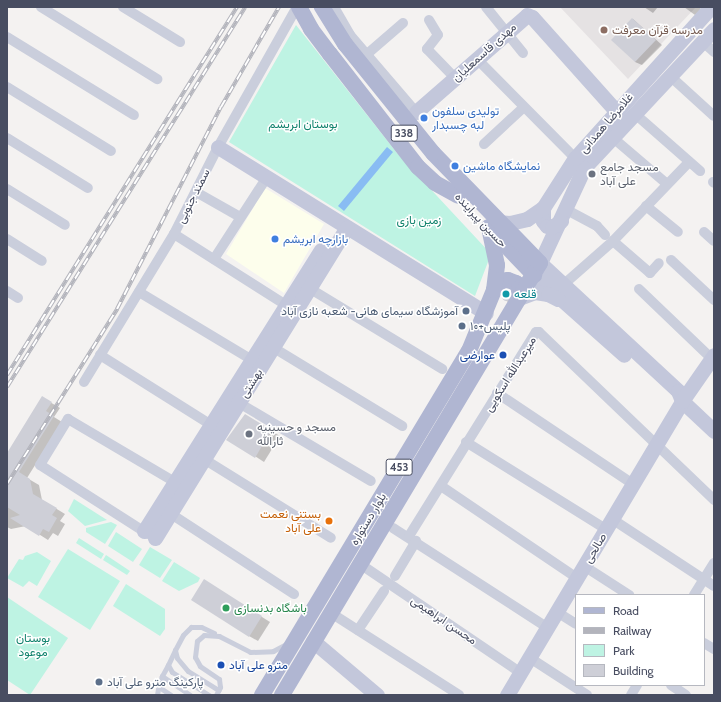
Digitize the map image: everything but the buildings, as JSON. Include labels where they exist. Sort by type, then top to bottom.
[{"type":"main road","points":[[298,7],[311,29],[418,166],[435,183],[458,196]]},
{"type":"main road","name":"حسین پیراینده","points":[[312,7],[338,49],[425,160],[458,196],[493,225]]},
{"type":"main road","name":"حسین پیراینده","points":[[322,7],[344,44],[433,153],[493,225],[537,269]]},
{"type":"main road","name":"بلوار دستواره","points":[[262,695],[469,351],[486,313],[494,290],[497,265],[493,225]]},
{"type":"main road","points":[[494,290],[511,243]]},
{"type":"main road","name":"بلوار دستواره","points":[[282,695],[537,269]]},
{"type":"main road","points":[[494,290],[501,281],[508,280],[516,283],[519,288],[519,298]]},
{"type":"street","points":[[41,7],[157,79]]},
{"type":"street","points":[[123,7],[180,42]]},
{"type":"street","name":"سمند جنوبی","points":[[84,382],[174,234],[218,147],[298,7]]},
{"type":"street","points":[[334,7],[350,35],[416,112]]},
{"type":"street","points":[[486,7],[507,31],[523,53]]},
{"type":"street","name":"غلامرضا همدانی","points":[[493,225],[527,219],[544,208],[575,158],[710,7]]},
{"type":"street","name":"مهدی قاسمعلیان","points":[[416,112],[477,59],[527,11],[616,111]]},
{"type":"street","points":[[428,20],[438,35],[427,49],[455,78]]},
{"type":"street","points":[[366,55],[403,23]]},
{"type":"street","name":"غلامرضا همدانی","points":[[537,269],[564,216],[584,168],[714,29]]},
{"type":"street","points":[[7,37],[134,115]]},
{"type":"street","points":[[703,42],[714,52]]},
{"type":"street","points":[[477,59],[575,158]]},
{"type":"street","points":[[658,65],[714,116]]},
{"type":"street","points":[[7,87],[111,151]]},
{"type":"street","points":[[484,144],[524,107]]},
{"type":"street","points":[[634,113],[700,172]]},
{"type":"street","points":[[612,137],[668,184]]},
{"type":"street","points":[[7,138],[88,188]]},
{"type":"street","points":[[218,147],[486,313]]},
{"type":"street","points":[[563,285],[609,238],[646,206],[689,162]]},
{"type":"street","points":[[214,259],[267,177]]},
{"type":"street","points":[[7,189],[65,225]]},
{"type":"street","points":[[196,192],[240,217]]},
{"type":"street","points":[[646,206],[678,232]]},
{"type":"street","points":[[544,208],[543,221],[548,226],[552,227],[564,216],[597,226],[650,273],[659,263]]},
{"type":"street","points":[[294,594],[165,510],[175,482],[198,456],[211,425],[252,360],[268,344],[286,305],[343,224]]},
{"type":"street","name":"بهشتی","points":[[150,534],[198,456],[239,403],[268,344],[309,288],[343,224]]},
{"type":"street","points":[[704,232],[714,241]]},
{"type":"street","points":[[174,234],[286,305]]},
{"type":"street","points":[[7,239],[42,261]]},
{"type":"street","points":[[671,260],[714,300]]},
{"type":"street","name":"حسین پیراینده","points":[[537,269],[563,285],[678,391],[682,401]]},
{"type":"street","name":"حسین پیراینده","points":[[537,269],[564,302],[673,398],[682,401],[714,431]]},
{"type":"street","points":[[309,288],[442,369]]},
{"type":"street","points":[[639,289],[713,358]]},
{"type":"street","points":[[7,291],[18,298]]},
{"type":"street","points":[[139,292],[252,360]]},
{"type":"street","points":[[519,298],[534,292],[548,294],[564,302]]},
{"type":"street","name":"میرعبدالله اسکویی","points":[[395,576],[412,539],[466,442],[534,333],[540,332],[656,445]]},
{"type":"street","points":[[268,344],[402,426]]},
{"type":"street","points":[[100,355],[211,425]]},
{"type":"street","name":"صالحی","points":[[508,695],[682,401],[713,358]]},
{"type":"street","points":[[497,393],[633,484]]},
{"type":"street","points":[[239,403],[371,481]]},
{"type":"street","points":[[150,534],[40,464],[68,419],[175,482]]},
{"type":"street","points":[[466,442],[714,586]]},
{"type":"street","points":[[656,445],[714,500]]},
{"type":"street","points":[[198,456],[331,538]]},
{"type":"street","points":[[441,486],[581,572],[627,594]]},
{"type":"street","points":[[393,528],[548,628]]},
{"type":"street","points":[[695,594],[714,563]]},
{"type":"street","name":"محسن ابراهیمی","points":[[366,568],[521,673]]},
{"type":"street","points":[[358,630],[384,591]]},
{"type":"street","points":[[557,612],[575,623]]},
{"type":"street","points":[[331,613],[459,695]]},
{"type":"street","points":[[313,641],[377,695]]},
{"type":"street","points":[[705,644],[714,649]]},
{"type":"street","points":[[530,658],[587,695]]},
{"type":"street","points":[[631,695],[636,686]]},
{"type":"street","points":[[672,686],[686,695]]},
{"type":"lane","points":[[157,695],[159,682],[175,650],[191,627],[201,627],[250,652],[273,651],[279,649],[299,633]]},
{"type":"lane","points":[[175,650],[177,658],[188,671],[217,692],[219,680],[200,666],[195,657],[195,649],[197,641],[204,635],[219,636]]},
{"type":"lane","points":[[168,664],[179,677],[209,695]]},
{"type":"lane","points":[[162,676],[190,695]]},
{"type":"lane","points":[[159,682],[160,687],[171,695]]},
{"type":"shaded area","points":[[560,7],[696,7],[628,79]]},
{"type":"shaded area","name":"بازارچه ابریشم","points":[[265,188],[324,224],[284,293],[226,254]]},
{"type":"green space","name":"بوستان ابریشم","points":[[296,25],[397,153],[491,254],[475,296],[229,142]]},
{"type":"green space","points":[[74,499],[107,520],[85,526],[68,511]]},
{"type":"green space","points":[[111,522],[117,525],[105,544],[86,532],[86,528]]},
{"type":"green space","points":[[116,532],[142,549],[133,562],[108,546]]},
{"type":"green space","points":[[79,538],[104,554],[101,559],[76,543]]},
{"type":"green space","points":[[150,547],[172,560],[160,578],[139,565]]},
{"type":"green space","points":[[68,549],[120,581],[90,630],[38,597]]},
{"type":"green space","points":[[37,552],[51,561],[37,586],[29,581],[23,587],[7,578],[19,559],[23,560],[25,556]]},
{"type":"green space","points":[[106,555],[130,571],[127,575],[103,560]]},
{"type":"green space","points":[[174,562],[200,578],[198,582],[179,591],[162,581]]},
{"type":"green space","points":[[126,584],[165,609],[165,629],[160,636],[113,606]]},
{"type":"green space","name":"بوستان موعود","points":[[7,597],[68,638],[30,695],[7,680]]},
{"type":"water","points":[[387,147],[393,152],[344,211],[338,206]]},
{"type":"railway","points":[[7,375],[237,7]]},
{"type":"railway","points":[[7,387],[245,7]]},
{"type":"railway","points":[[7,484],[117,309],[221,107],[279,7]]},
{"type":"place","name":"مدرسه قرآن معرفت","points":[[604,30]]},
{"type":"place","name":"تولیدی سلفون لبه‌ چسبدار","points":[[424,118]]},
{"type":"place","name":"نمایشگاه ماشین","points":[[455,166]]},
{"type":"place","name":"مسجد جامع علی آباد","points":[[592,174]]},
{"type":"place","name":"بازارچه ابریشم","points":[[275,239]]},
{"type":"place","name":"قلعه","points":[[506,294]]},
{"type":"place","name":"آموزشگاه سیمای هانی- شعبه نازی آباد","points":[[466,311]]},
{"type":"place","name":"پلیس+۱۰","points":[[462,326]]},
{"type":"place","name":"عوارضی","points":[[503,355]]},
{"type":"place","name":"مسجد و حسینیه ثارالله","points":[[249,434]]},
{"type":"place","name":"بستنی نعمت علی آباد","points":[[329,521]]},
{"type":"place","name":"باشگاه بدنسازی","points":[[226,608]]},
{"type":"place","name":"مترو علی آباد","points":[[221,665]]},
{"type":"place","name":"پارکینگ مترو علی آباد","points":[[99,682]]},
{"type":"park label","name":"زمین بازی","points":[[419,220]]}]
